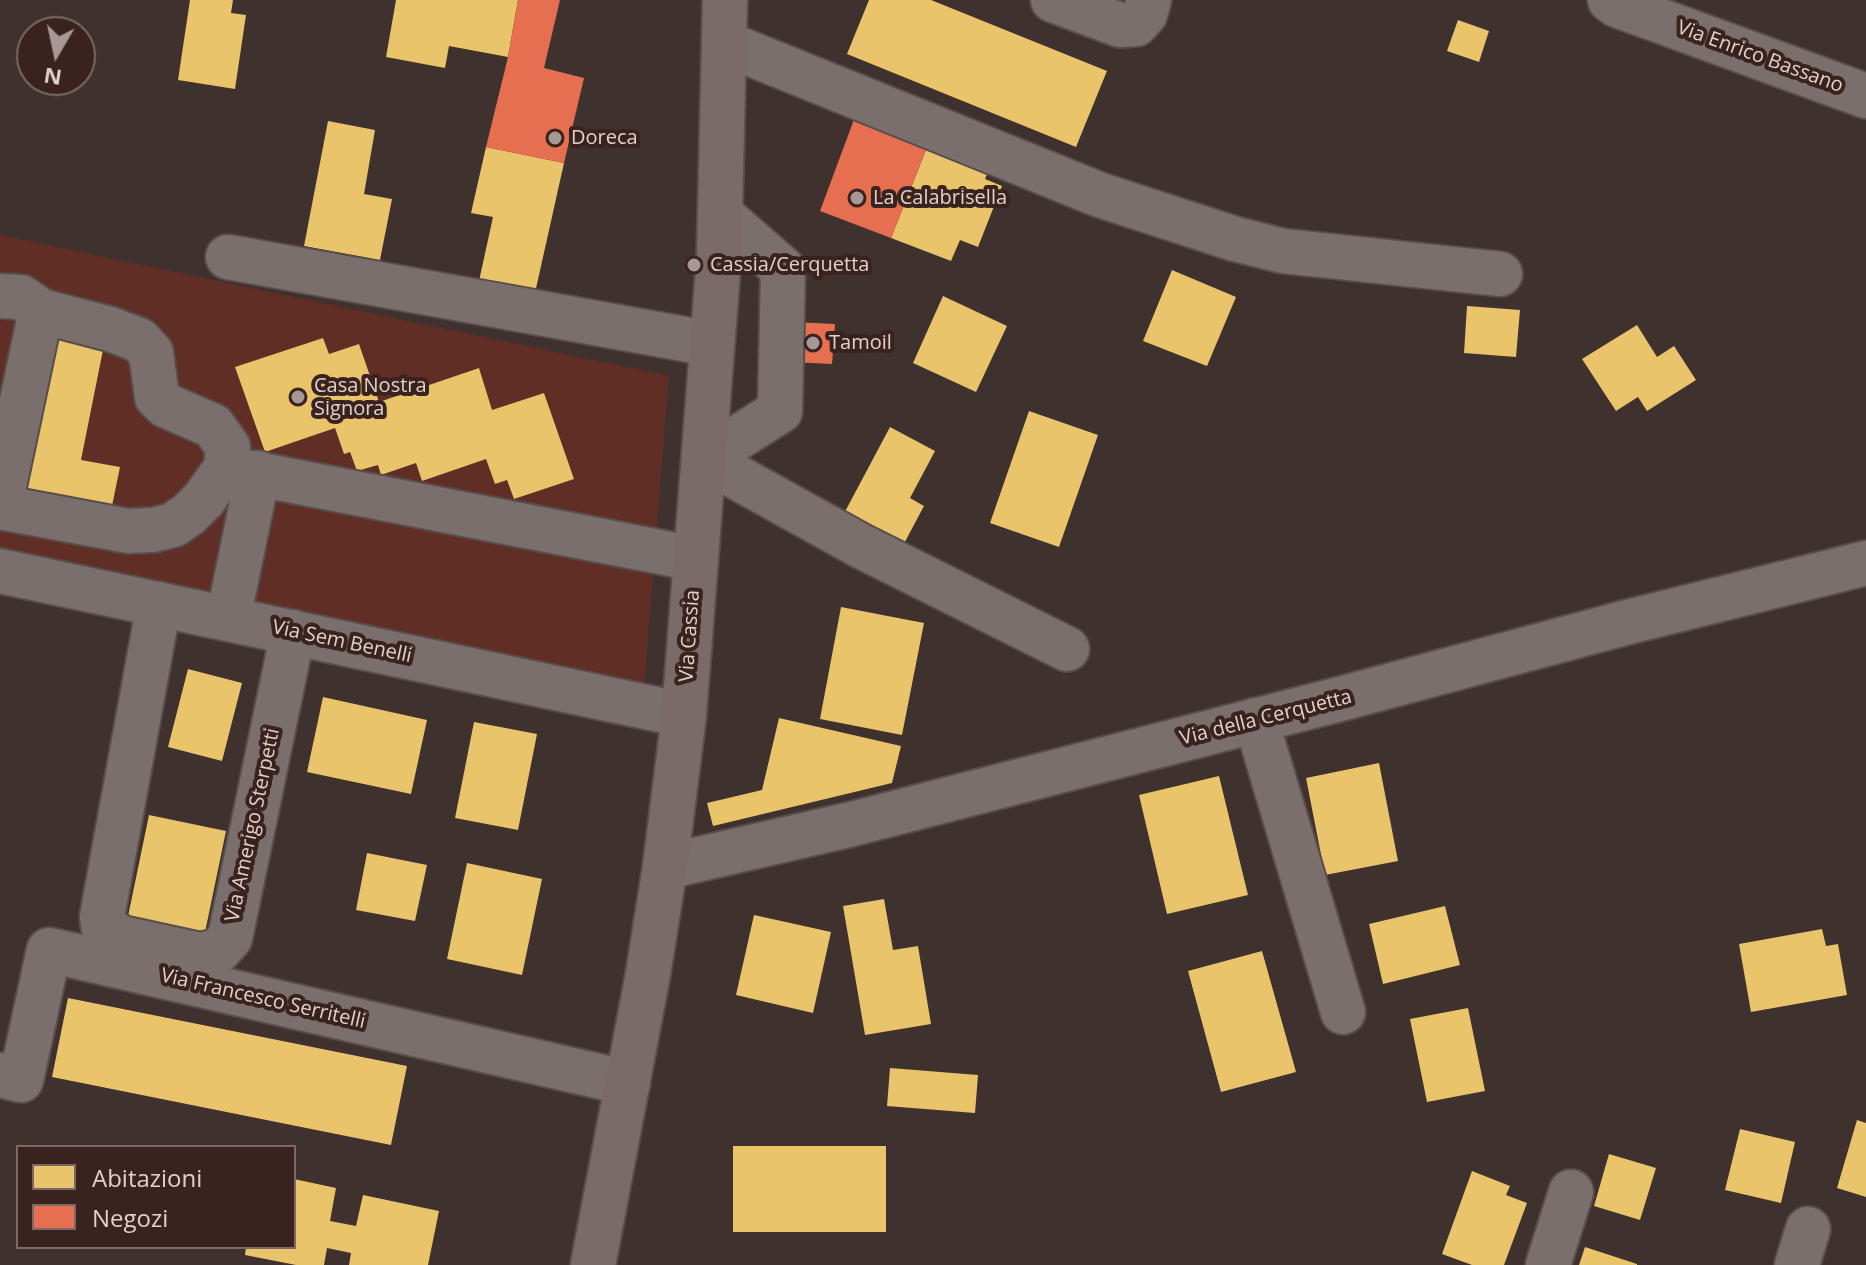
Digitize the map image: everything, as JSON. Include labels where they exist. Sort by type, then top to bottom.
[{"type":"main road","name":"Via Cassia","points":[[593,1265],[665,867],[684,715],[719,257],[725,0]]},
{"type":"street","points":[[1053,0],[1120,25],[1136,24],[1145,14],[1149,0]]},
{"type":"street","name":"Via Enrico Bassano","points":[[1610,0],[1866,96]]},
{"type":"street","points":[[724,43],[1100,195],[1235,239],[1283,251],[1500,274]]},
{"type":"street","points":[[720,214],[783,269],[780,411],[704,459],[861,546],[1067,649]]},
{"type":"street","points":[[228,257],[712,344]]},
{"type":"street","points":[[0,296],[21,297],[41,311],[139,340],[151,353],[157,397],[165,405],[213,426],[242,470],[232,600]]},
{"type":"street","points":[[41,311],[0,506],[128,531],[153,530],[173,525],[242,470],[696,559]]},
{"type":"street","name":"Via della Cerquetta","points":[[665,867],[848,825],[1866,563]]},
{"type":"street","name":"Via Sem Benelli","points":[[0,571],[684,715]]},
{"type":"street","name":"Via Amerigo Sterpetti","points":[[159,604],[102,917],[103,925],[122,938],[200,955],[218,951],[230,938],[293,632]]},
{"type":"street","points":[[1256,720],[1343,1012]]},
{"type":"street","name":"Via Francesco Serritelli","points":[[0,1075],[21,1080],[49,950],[628,1083]]},
{"type":"street","points":[[1548,1265],[1571,1192]]},
{"type":"shaded area","points":[[0,235],[669,376],[644,687],[0,551]],"holes":[[[323,338],[329,354],[359,344],[379,402],[478,368],[492,410],[544,393],[573,479],[514,499],[507,480],[495,484],[486,459],[422,481],[416,463],[382,475],[378,465],[357,471],[350,452],[335,428],[236,367]],[[105,341],[81,460],[119,467],[23,489]]]},
{"type":"building: Abitazioni","points":[[190,0],[233,0],[231,13],[246,15],[235,89],[178,80]]},
{"type":"building: Abitazioni","points":[[396,0],[518,0],[508,57],[449,46],[445,68],[386,57]]},
{"type":"building: Abitazioni","points":[[869,0],[931,0],[1107,71],[1076,147],[847,54]]},
{"type":"building: Abitazioni","points":[[1458,20],[1489,31],[1479,62],[1447,51]]},
{"type":"building: Abitazioni","points":[[328,121],[375,130],[364,194],[392,199],[380,260],[304,246]]},
{"type":"building: Abitazioni","points":[[932,135],[994,158],[985,179],[1002,186],[978,247],[960,240],[951,261],[891,238]]},
{"type":"building: Abitazioni","points":[[486,147],[564,163],[535,293],[479,281],[493,217],[471,213]]},
{"type":"building: Abitazioni","points":[[1172,270],[1236,297],[1207,366],[1143,341]]},
{"type":"building: Abitazioni","points":[[943,296],[1007,326],[976,392],[913,363]]},
{"type":"building: Abitazioni","points":[[1467,306],[1520,310],[1516,357],[1464,353]]},
{"type":"building: Abitazioni","points":[[1637,325],[1657,357],[1674,346],[1696,380],[1647,411],[1638,397],[1616,411],[1582,359]]},
{"type":"building: Abitazioni","points":[[54,331],[105,340],[81,460],[120,467],[112,506],[23,489]]},
{"type":"building: Abitazioni","points":[[323,338],[329,354],[359,344],[379,402],[479,368],[492,410],[544,393],[574,479],[514,499],[507,480],[495,484],[486,459],[422,481],[416,463],[381,475],[378,465],[357,471],[350,452],[344,454],[335,428],[265,452],[235,367]]},
{"type":"building: Abitazioni","points":[[1029,411],[1098,435],[1059,547],[990,523]]},
{"type":"building: Abitazioni","points":[[890,427],[935,451],[910,498],[924,506],[899,553],[840,521]]},
{"type":"building: Abitazioni","points":[[841,607],[924,623],[902,735],[820,719]]},
{"type":"building: Abitazioni","points":[[188,669],[242,683],[222,761],[168,747]]},
{"type":"building: Abitazioni","points":[[323,697],[427,720],[411,794],[307,772]]},
{"type":"building: Abitazioni","points":[[779,718],[901,746],[892,783],[713,826],[707,803],[762,790]]},
{"type":"building: Abitazioni","points":[[474,722],[537,734],[518,830],[455,818]]},
{"type":"building: Abitazioni","points":[[1379,763],[1398,861],[1325,875],[1306,778]]},
{"type":"building: Abitazioni","points":[[1219,776],[1248,895],[1167,914],[1139,795]]},
{"type":"building: Abitazioni","points":[[149,815],[226,831],[203,942],[126,926]]},
{"type":"building: Abitazioni","points":[[367,853],[427,865],[415,921],[356,910]]},
{"type":"building: Abitazioni","points":[[467,863],[542,879],[522,975],[447,959]]},
{"type":"building: Abitazioni","points":[[884,899],[893,950],[918,946],[931,1024],[865,1035],[843,906]]},
{"type":"building: Abitazioni","points":[[1445,906],[1460,965],[1383,984],[1369,924]]},
{"type":"building: Abitazioni","points":[[754,915],[831,932],[813,1013],[736,995]]},
{"type":"building: Abitazioni","points":[[1822,929],[1826,946],[1838,944],[1847,995],[1751,1012],[1739,944]]},
{"type":"building: Abitazioni","points":[[1262,951],[1296,1072],[1221,1092],[1188,971]]},
{"type":"building: Abitazioni","points":[[68,998],[407,1066],[391,1145],[52,1077]]},
{"type":"building: Abitazioni","points":[[1468,1008],[1485,1091],[1427,1102],[1410,1019]]},
{"type":"building: Abitazioni","points":[[890,1068],[978,1075],[975,1113],[887,1106]]},
{"type":"building: Abitazioni","points":[[1857,1120],[1866,1123],[1866,1197],[1837,1188]]},
{"type":"building: Abitazioni","points":[[1740,1129],[1795,1142],[1781,1203],[1725,1190]]},
{"type":"building: Abitazioni","points":[[733,1146],[886,1146],[886,1232],[733,1232]]},
{"type":"building: Abitazioni","points":[[1609,1154],[1656,1168],[1640,1220],[1594,1206]]},
{"type":"building: Abitazioni","points":[[1472,1171],[1510,1186],[1506,1195],[1527,1203],[1504,1265],[1472,1265],[1442,1254]]},
{"type":"building: Abitazioni","points":[[296,1179],[336,1188],[330,1221],[356,1226],[363,1195],[439,1211],[428,1265],[349,1265],[351,1253],[327,1248],[324,1265],[296,1265],[245,1255],[246,1249],[296,1249]]},
{"type":"building: Abitazioni","points":[[1585,1247],[1637,1264],[1637,1265],[1579,1265]]},
{"type":"building: Negozi","points":[[518,0],[560,0],[544,68],[584,78],[564,163],[486,147]]},
{"type":"building: Negozi","points":[[859,106],[932,135],[891,238],[820,211]]},
{"type":"building: Negozi","name":"Tamoil","points":[[793,322],[835,324],[832,364],[792,362]]},
{"type":"place","name":"Doreca","points":[[555,138]]},
{"type":"place","name":"La Calabrisella","points":[[857,198]]},
{"type":"place","name":"Cassia/Cerquetta","points":[[694,265]]},
{"type":"place","name":"Tamoil","points":[[813,343]]},
{"type":"place","name":"Casa Nostra Signora","points":[[298,397]]}]
